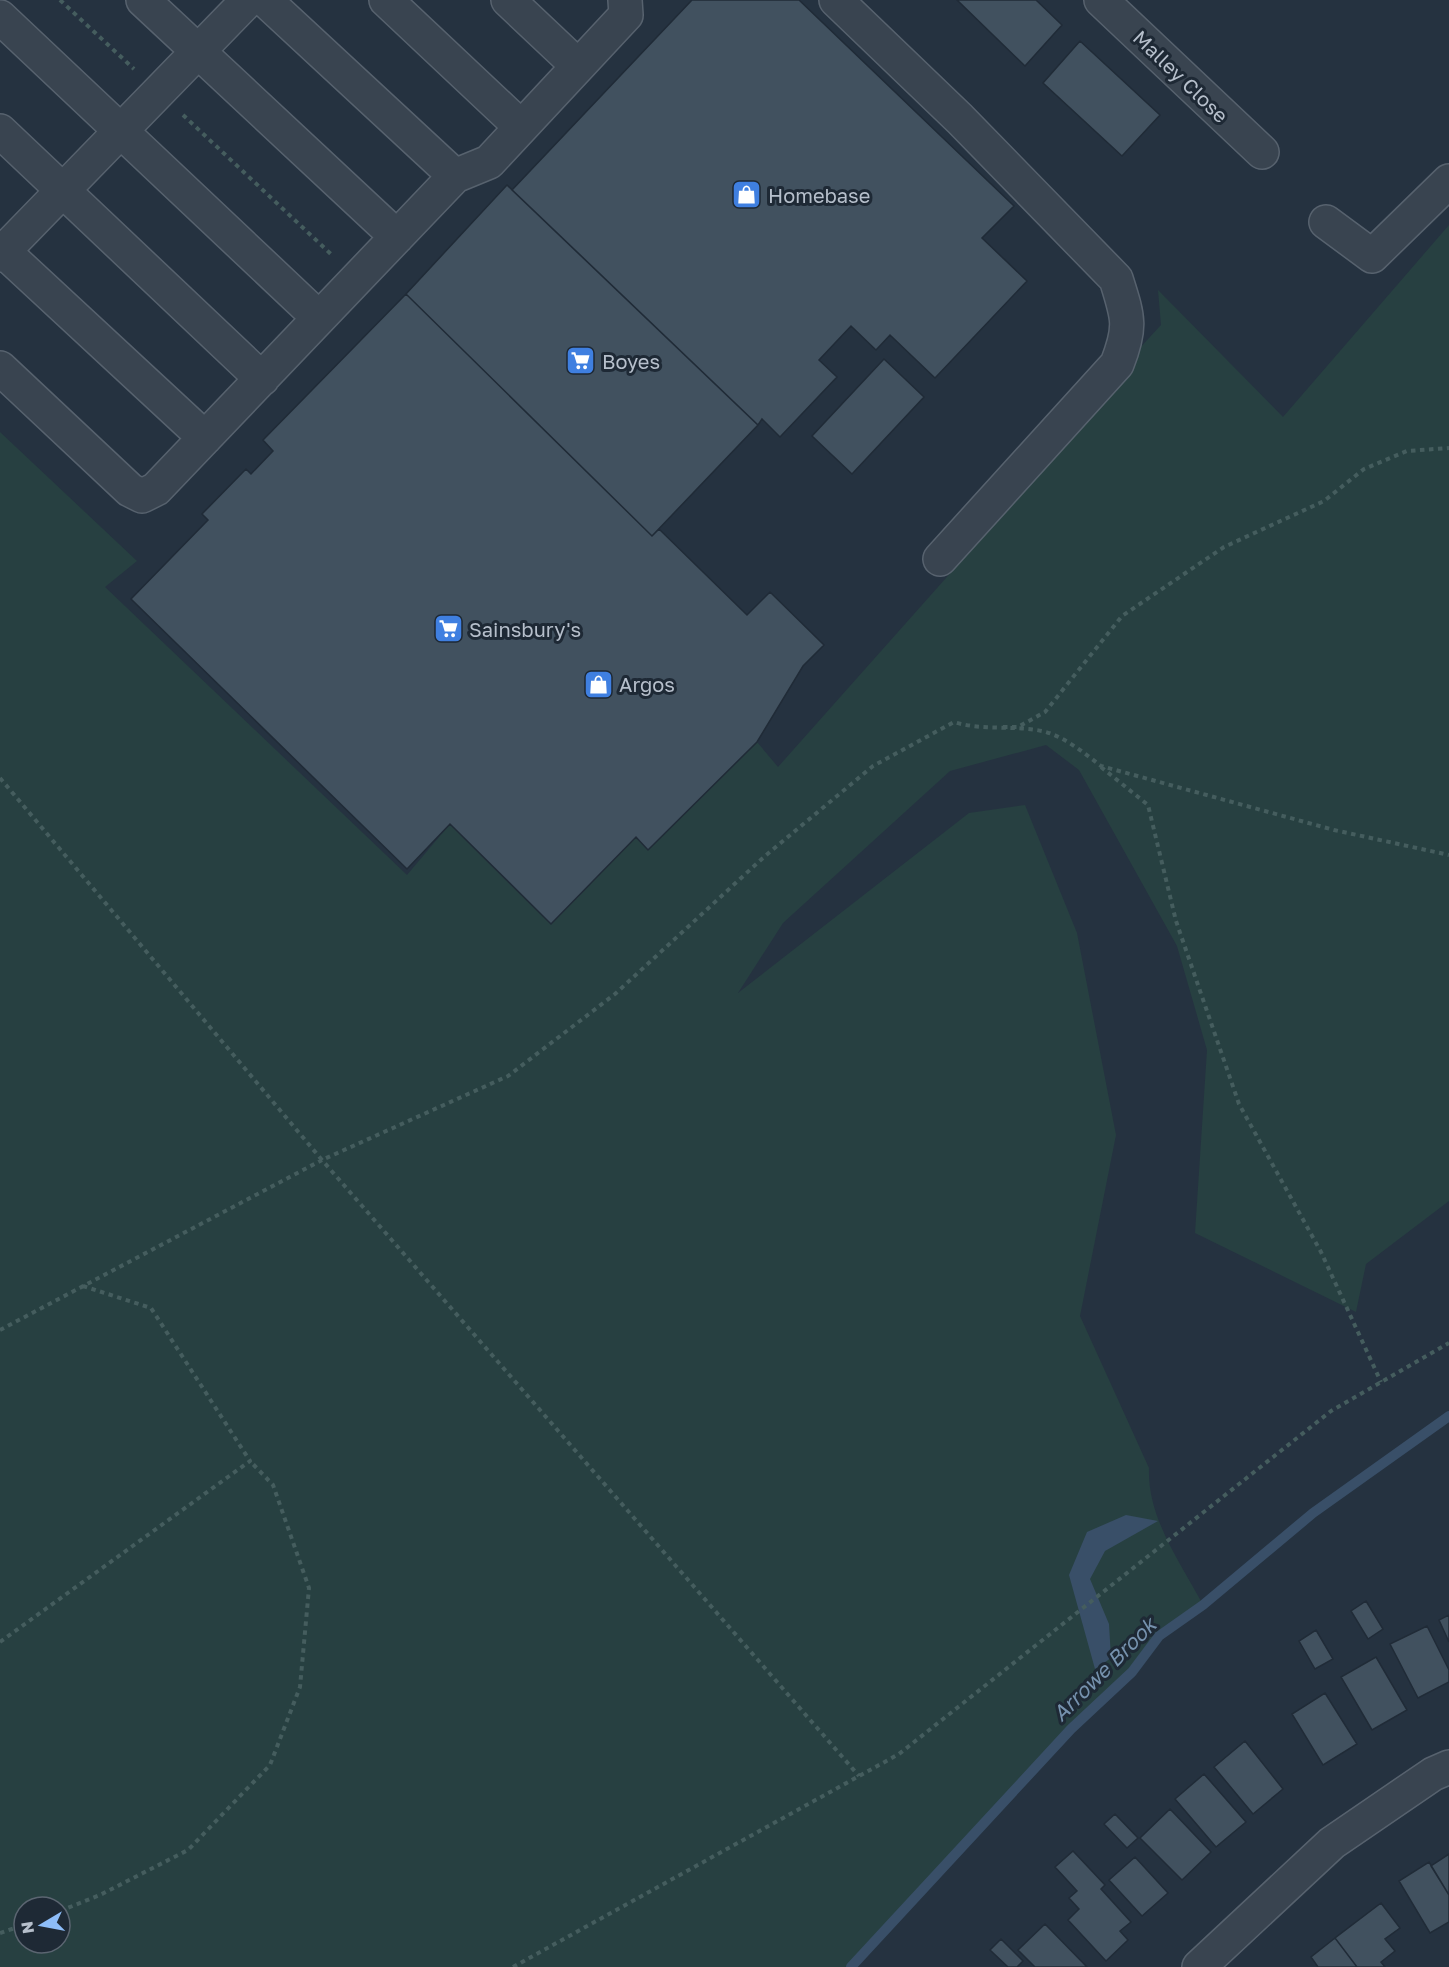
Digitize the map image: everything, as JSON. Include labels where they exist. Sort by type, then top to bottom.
[{"type":"street","points":[[143,0],[397,237]]},
{"type":"street","points":[[205,438],[1,252],[248,0]]},
{"type":"street","points":[[265,0],[455,176]]},
{"type":"street","points":[[386,0],[521,127]]},
{"type":"street","points":[[508,0],[578,66]]},
{"type":"street","points":[[0,368],[130,490],[142,496],[156,489],[455,176],[489,162],[626,15],[625,0]]},
{"type":"street","points":[[836,0],[960,119],[1116,279],[1126,309],[1128,337],[1117,364],[940,559]]},
{"type":"street","name":"Malley Close","points":[[1101,0],[1262,152]]},
{"type":"street","points":[[0,17],[319,318]]},
{"type":"street","points":[[0,131],[262,379]]},
{"type":"street","points":[[1326,222],[1372,256],[1449,181]]},
{"type":"street","points":[[1199,1967],[1332,1843],[1433,1774],[1449,1767]]},
{"type":"path","points":[[60,0],[357,279]]},
{"type":"path","points":[[971,727],[1018,727],[1046,712],[1122,616],[1224,547],[1324,501],[1364,469],[1407,451],[1449,448]]},
{"type":"path","points":[[0,1330],[322,1160],[508,1076],[615,994],[765,856],[873,766],[954,722],[971,727],[1042,731],[1076,747],[1101,766],[1334,830],[1449,855]]},
{"type":"path","points":[[1076,747],[1148,805],[1176,921],[1239,1104],[1321,1252],[1381,1382]]},
{"type":"path","points":[[1,779],[322,1160],[859,1776]]},
{"type":"path","points":[[0,786],[1,779]]},
{"type":"path","points":[[72,1906],[100,1895],[188,1850],[270,1765],[300,1687],[309,1588],[273,1485],[250,1461],[151,1308],[83,1286]]},
{"type":"path","points":[[513,1967],[899,1754],[1331,1411],[1449,1343]]},
{"type":"path","points":[[0,1642],[250,1461]]},
{"type":"green space","points":[[1449,225],[1449,1201],[1366,1264],[1356,1312],[1195,1233],[1207,1050],[1177,946],[1079,770],[1046,745],[950,771],[783,923],[738,993],[969,813],[1025,805],[1077,933],[1116,1135],[1080,1316],[1149,1468],[1150,1487],[1159,1522],[1203,1605],[1159,1636],[1132,1672],[1071,1729],[848,1967],[0,1967],[0,432],[137,561],[105,587],[407,875],[450,824],[551,924],[636,837],[648,850],[757,742],[778,767],[954,569],[946,558],[1161,325],[1158,290],[1283,417]]},
{"type":"water","points":[[1126,1515],[1158,1521],[1105,1551],[1090,1579],[1109,1624],[1111,1658],[1095,1669],[1069,1575],[1087,1532]]},
{"type":"building","points":[[692,0],[799,0],[1014,206],[982,238],[1027,281],[935,378],[890,335],[876,350],[851,326],[819,360],[837,377],[780,437],[762,419],[758,425],[512,190]]},
{"type":"building","points":[[957,0],[1036,0],[1062,25],[1025,66]]},
{"type":"building","points":[[1080,41],[1160,115],[1122,156],[1043,83]]},
{"type":"building","points":[[507,185],[758,425],[652,536],[406,294]]},
{"type":"building","points":[[406,294],[652,536],[659,529],[747,615],[770,592],[824,645],[803,666],[757,742],[648,850],[636,837],[551,924],[450,824],[407,869],[131,599],[208,520],[202,514],[246,469],[251,474],[273,451],[263,440]]},
{"type":"building","points":[[884,359],[924,397],[852,474],[812,436]]},
{"type":"building","points":[[1366,1601],[1383,1629],[1368,1639],[1351,1611]]},
{"type":"building","points":[[1449,1615],[1449,1642],[1439,1620]]},
{"type":"building","points":[[1427,1626],[1449,1670],[1449,1682],[1418,1698],[1390,1644]]},
{"type":"building","points":[[1316,1630],[1333,1659],[1315,1669],[1299,1641]]},
{"type":"building","points":[[1376,1657],[1407,1710],[1372,1730],[1341,1677]]},
{"type":"building","points":[[1325,1693],[1357,1744],[1323,1765],[1292,1714]]},
{"type":"building","points":[[1245,1741],[1283,1789],[1253,1814],[1214,1767]]},
{"type":"building","points":[[1204,1774],[1246,1822],[1216,1847],[1175,1799]]},
{"type":"building","points":[[1170,1809],[1211,1852],[1182,1880],[1140,1838]]},
{"type":"building","points":[[1115,1814],[1138,1838],[1127,1848],[1104,1824]]},
{"type":"building","points":[[1073,1851],[1105,1885],[1101,1889],[1131,1922],[1120,1931],[1128,1940],[1106,1961],[1068,1920],[1079,1909],[1069,1898],[1077,1891],[1055,1867]]},
{"type":"building","points":[[1449,1854],[1449,1895],[1431,1866]]},
{"type":"building","points":[[1135,1857],[1168,1893],[1142,1916],[1109,1880]]},
{"type":"building","points":[[1429,1862],[1449,1895],[1449,1922],[1430,1933],[1399,1881]]},
{"type":"building","points":[[1381,1903],[1400,1928],[1385,1939],[1395,1951],[1381,1962],[1385,1967],[1357,1967],[1335,1938]]},
{"type":"building","points":[[1045,1924],[1087,1967],[1035,1967],[1018,1950]]},
{"type":"building","points":[[1335,1938],[1357,1967],[1318,1967],[1311,1957]]},
{"type":"building","points":[[1001,1939],[1023,1961],[1017,1967],[1008,1967],[990,1950]]},
{"type":"waterway","name":"Arrowe Brook","points":[[851,1967],[1071,1729],[1132,1672],[1159,1636],[1203,1605],[1313,1513],[1449,1416]]},
{"type":"place","name":"Homebase","points":[[747,195]]},
{"type":"place","name":"Boyes","points":[[581,361]]},
{"type":"place","name":"Sainsbury's","points":[[448,629]]},
{"type":"place","name":"Argos","points":[[598,684]]}]
